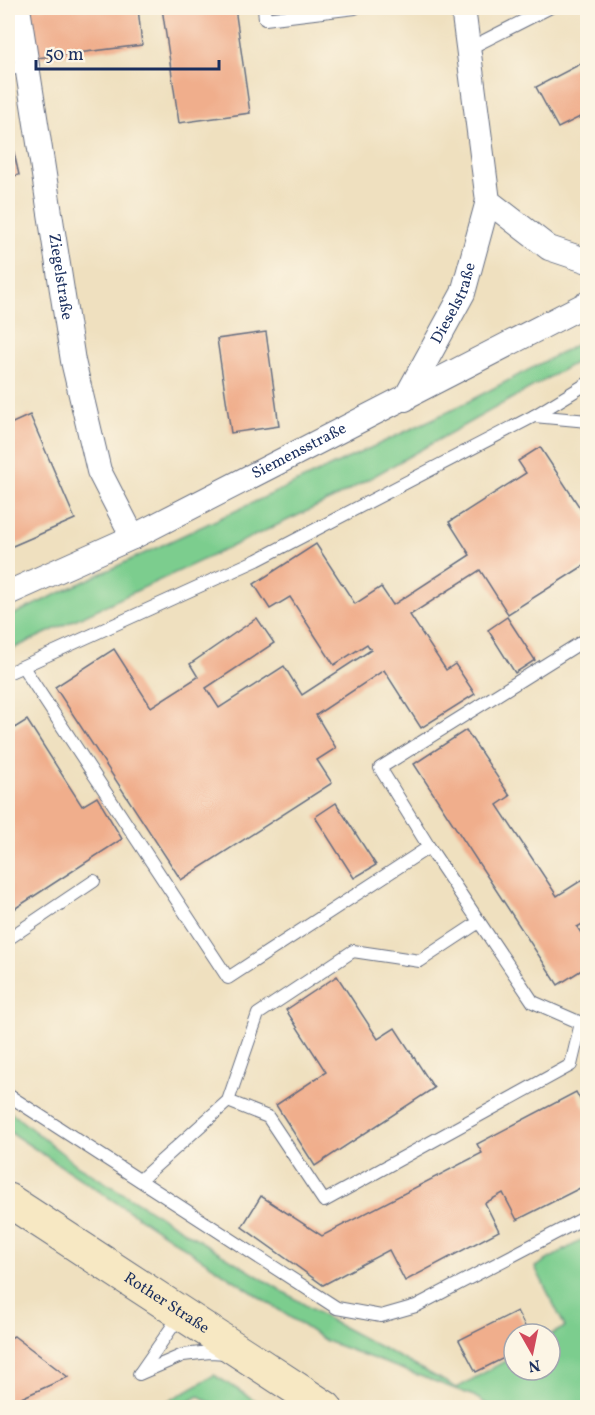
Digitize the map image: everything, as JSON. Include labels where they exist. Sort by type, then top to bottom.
[{"type":"main road","name":"Rother Straße","points":[[8,1200],[326,1407]]},
{"type":"street","name":"Ziegelstraße","points":[[18,8],[17,68],[76,372],[99,471],[133,537]]},
{"type":"street","name":"Dieselstraße","points":[[405,399],[463,293],[488,201],[463,8]]},
{"type":"street","points":[[488,201],[549,248],[588,261]]},
{"type":"street","name":"Siemensstraße","points":[[8,593],[133,537],[588,303]]},
{"type":"lane","points":[[264,8],[265,19],[355,8]]},
{"type":"lane","points":[[468,49],[549,8]]},
{"type":"lane","points":[[8,673],[257,560],[534,416],[588,383]]},
{"type":"lane","points":[[534,416],[588,421]]},
{"type":"lane","points":[[228,1101],[268,1117],[324,1201],[571,1065],[581,1023],[533,1002],[429,847],[380,768],[588,638]]},
{"type":"lane","points":[[23,667],[228,978],[429,847]]},
{"type":"lane","points":[[8,939],[94,881]]},
{"type":"lane","points":[[140,1180],[228,1101],[258,1014],[353,951],[420,961],[479,922]]},
{"type":"lane","points":[[8,1095],[337,1308],[381,1316],[416,1306],[588,1216]]},
{"type":"lane","points":[[181,1314],[139,1374],[183,1355],[210,1352],[241,1353]]},
{"type":"green space","points":[[587,339],[587,356],[335,498],[8,651],[8,617],[454,409]]},
{"type":"green space","points":[[8,1110],[78,1166],[333,1322],[457,1388],[502,1363],[502,1382],[562,1382],[562,1329],[565,1327],[535,1267],[587,1237],[587,1407],[491,1407],[474,1396],[326,1341],[8,1131]]},
{"type":"green space","points":[[214,1375],[266,1407],[218,1407],[199,1396],[178,1407],[158,1407]]},
{"type":"building","points":[[30,8],[138,8],[142,45],[37,58]]},
{"type":"building","points":[[162,8],[235,8],[250,113],[179,123]]},
{"type":"building","points":[[588,60],[588,113],[558,128],[536,87]]},
{"type":"building","points":[[8,126],[19,175],[8,177]]},
{"type":"building","points":[[266,332],[279,426],[231,433],[217,339]]},
{"type":"building","points":[[30,415],[75,519],[8,548],[8,425]]},
{"type":"building","points":[[540,447],[588,520],[588,563],[508,614],[480,570],[410,615],[446,670],[455,664],[475,694],[421,728],[384,670],[316,715],[336,748],[317,760],[332,783],[181,880],[55,687],[114,649],[151,707],[198,677],[190,664],[257,618],[274,643],[206,688],[219,708],[284,666],[302,695],[371,650],[367,644],[334,665],[290,597],[270,609],[254,584],[316,544],[355,604],[381,587],[393,605],[470,555],[449,522],[526,473],[518,461]]},
{"type":"building","points":[[507,617],[535,660],[515,673],[488,630]]},
{"type":"building","points":[[27,720],[82,806],[97,797],[122,839],[8,913],[8,732]]},
{"type":"building","points":[[466,730],[510,796],[497,805],[557,896],[582,880],[588,889],[588,921],[577,927],[588,943],[588,966],[558,985],[414,764]]},
{"type":"building","points":[[336,803],[376,865],[354,878],[315,817]]},
{"type":"building","points":[[337,976],[378,1039],[395,1028],[434,1088],[315,1166],[276,1105],[326,1072],[286,1010]]},
{"type":"building","points":[[576,1092],[588,1114],[588,1184],[517,1220],[503,1193],[485,1203],[499,1231],[405,1281],[389,1250],[323,1285],[242,1227],[261,1196],[322,1236],[482,1153],[477,1144]]},
{"type":"building","points":[[517,1311],[523,1322],[502,1322],[502,1359],[476,1372],[459,1340]]},
{"type":"building","points":[[14,1336],[68,1377],[8,1404],[8,1339]]}]
